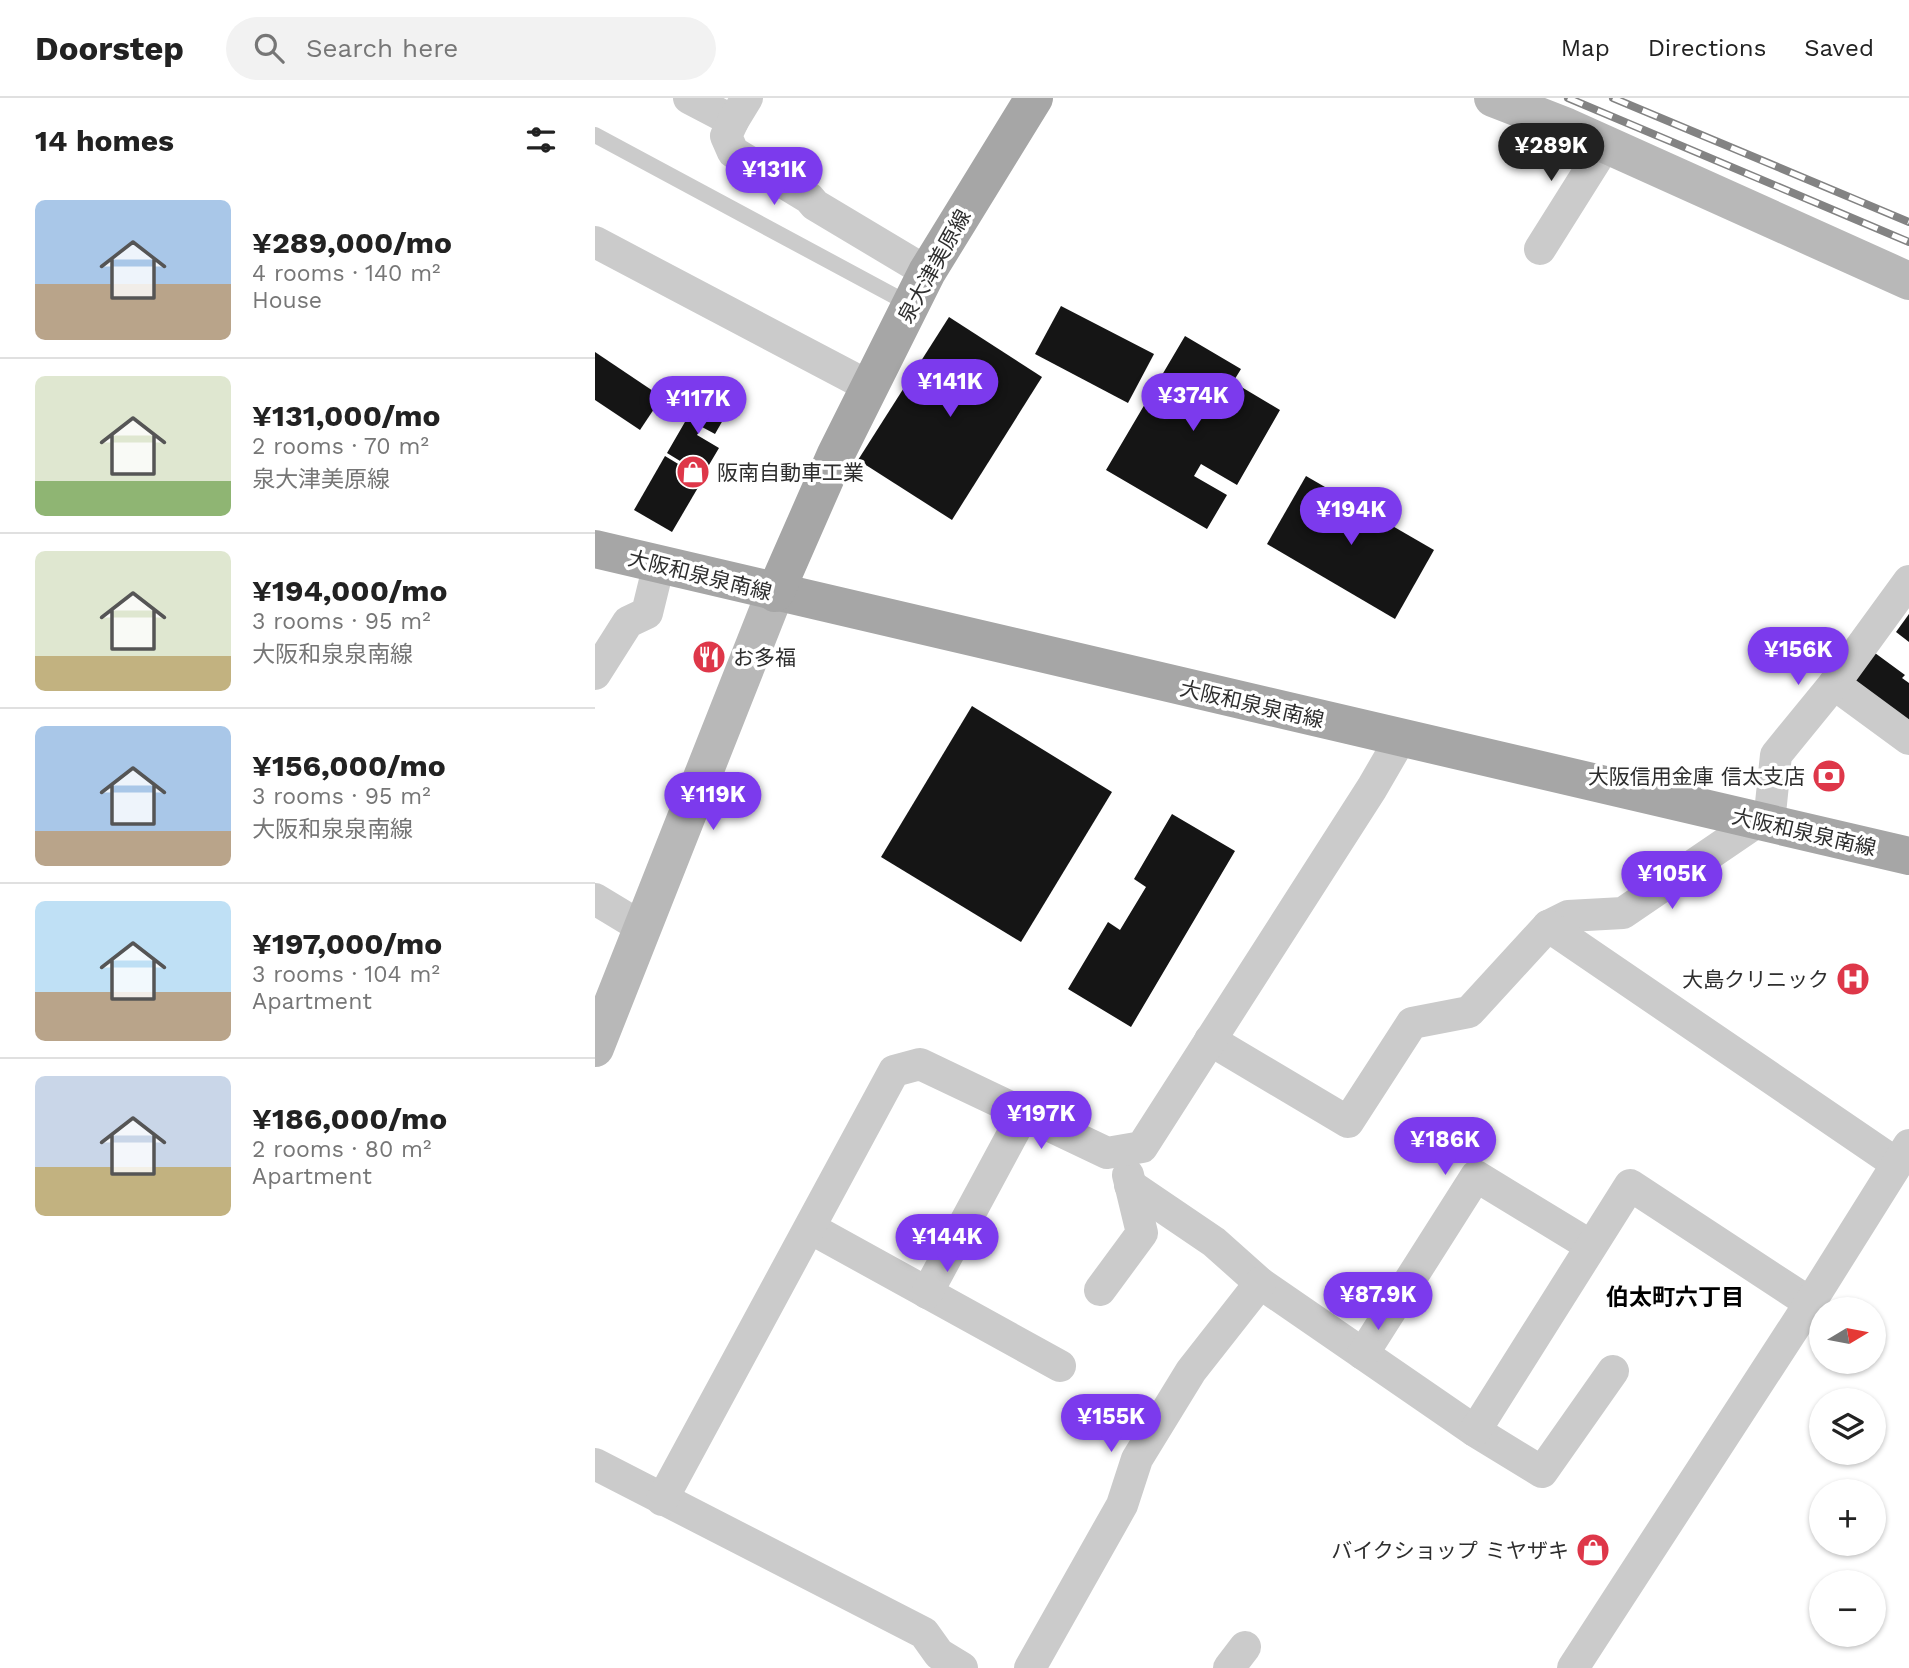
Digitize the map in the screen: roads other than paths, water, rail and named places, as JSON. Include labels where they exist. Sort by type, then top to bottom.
[{"type":"main road","name":"泉大津美原線","points":[[775,593],[836,454],[919,288],[1034,98]]},
{"type":"main road","name":"大阪和泉泉南線","points":[[595,550],[1909,856]]},
{"type":"street","points":[[689,98],[740,109],[726,136],[733,152],[809,198],[919,288]]},
{"type":"street","points":[[1493,98],[1606,144],[1909,281]]},
{"type":"street","points":[[1540,249],[1606,144]]},
{"type":"street","points":[[608,258],[723,325],[870,387]]},
{"type":"street","points":[[595,674],[628,622],[647,613],[659,564]]},
{"type":"street","points":[[1210,1040],[1347,1122],[1412,1023],[1469,1012],[1548,926],[1568,916],[1623,913],[1764,822],[1776,755],[1834,684],[1909,581]]},
{"type":"street","points":[[595,1048],[775,593]]},
{"type":"street","points":[[1834,684],[1909,739]]},
{"type":"street","points":[[662,1500],[894,1071],[921,1063],[1107,1153],[1142,1147],[1401,738]]},
{"type":"street","points":[[595,899],[643,928]]},
{"type":"street","points":[[1548,926],[1903,1155],[1814,1297]]},
{"type":"street","points":[[927,1293],[1024,1114]]},
{"type":"street","points":[[1100,1290],[1142,1233],[1121,1150]]},
{"type":"street","points":[[1363,1354],[1476,1176],[1591,1246]]},
{"type":"street","points":[[1130,1185],[1215,1242],[1260,1283],[1475,1431],[1542,1472],[1613,1371]]},
{"type":"street","points":[[1475,1431],[1630,1185],[1809,1302]]},
{"type":"street","points":[[810,1228],[1060,1366]]},
{"type":"street","points":[[1030,1668],[1122,1505],[1137,1459],[1191,1371],[1260,1283]]},
{"type":"street","points":[[1573,1668],[1809,1305]]},
{"type":"street","points":[[595,1464],[924,1633],[939,1654],[962,1668]]},
{"type":"lane","points":[[595,135],[919,288]]},
{"type":"railway","points":[[1568,98],[1909,242]]},
{"type":"railway","points":[[1613,98],[1909,222]]},
{"type":"place","name":"阪南自動車工業","points":[[693,472]]},
{"type":"place","name":"お多福","points":[[709,657]]},
{"type":"place","name":"大阪信用金庫 信太支店","points":[[1829,776]]},
{"type":"place","name":"大島クリニック","points":[[1853,979]]},
{"type":"place","name":"バイクショップ ミヤザキ","points":[[1593,1550]]},
{"type":"district","name":"伯太町六丁目","points":[[1675,1297]]}]
